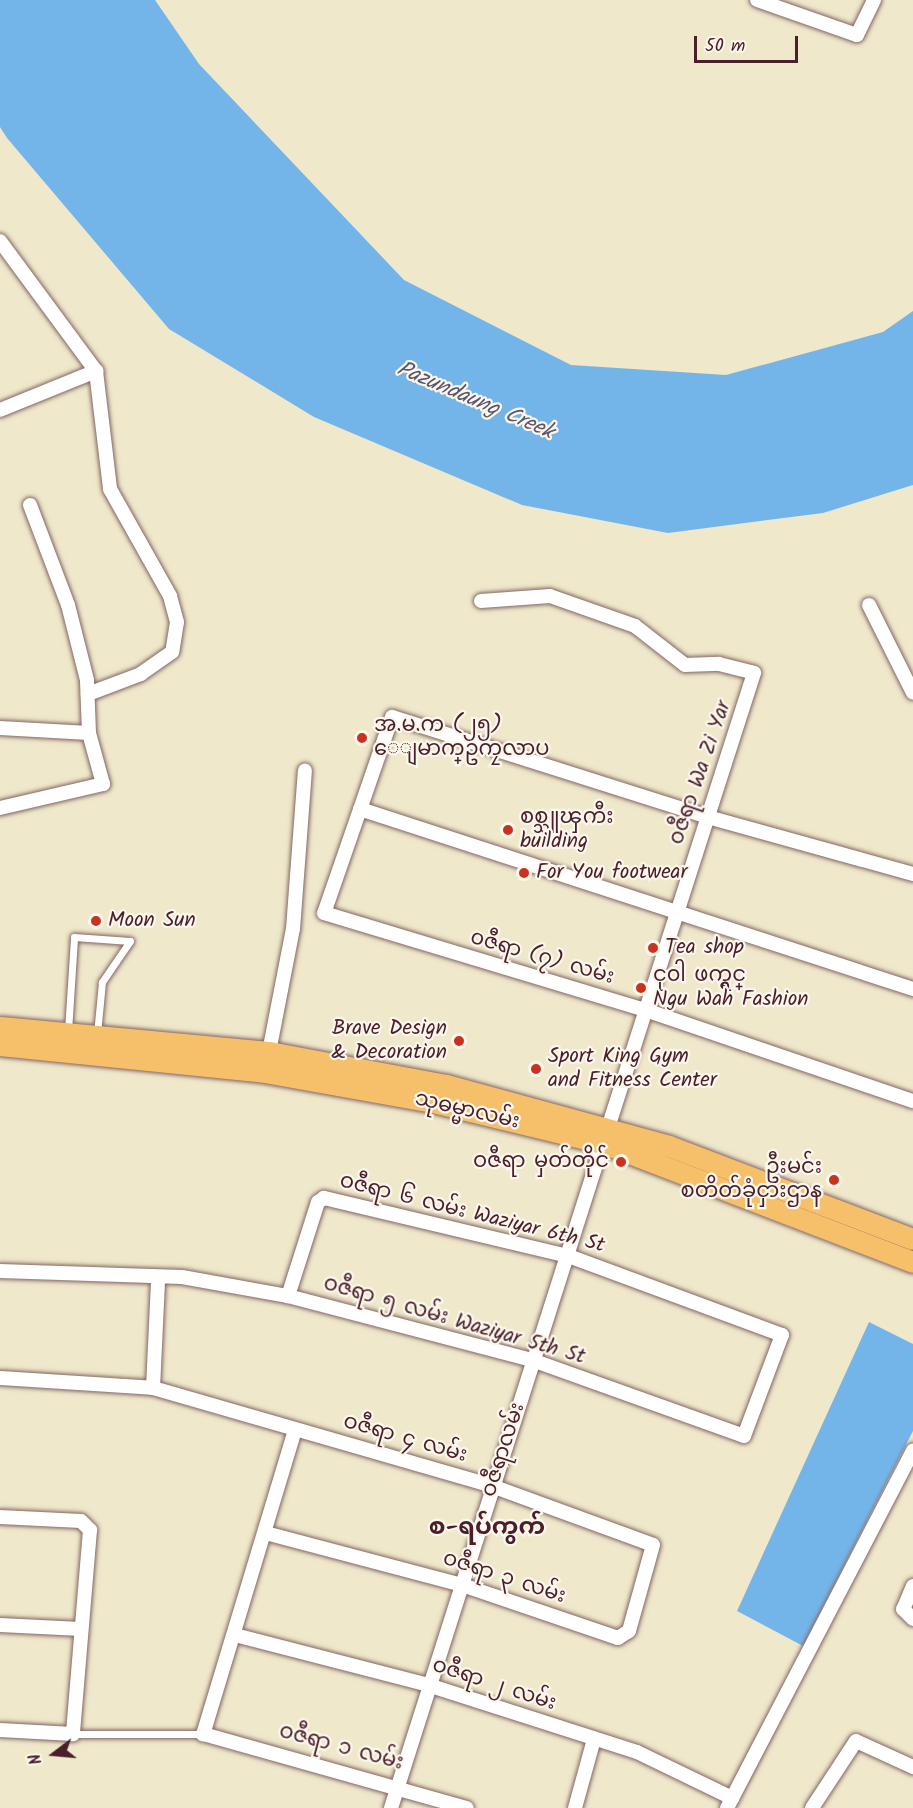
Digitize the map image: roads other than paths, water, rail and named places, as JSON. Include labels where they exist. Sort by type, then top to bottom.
[{"type":"main road","name":"သုဓမ္မာလမ်း","points":[[0,1027],[68,1031],[269,1052],[446,1085],[606,1135],[913,1239]]},
{"type":"main road","name":"သုဓမ္မာလမ်း","points":[[0,1045],[265,1072],[606,1135],[913,1262]]},
{"type":"street","points":[[757,0],[857,35],[874,0]]},
{"type":"street","points":[[0,241],[96,371],[110,489],[170,596],[177,622],[172,652],[141,674],[88,694]]},
{"type":"street","points":[[0,410],[96,371]]},
{"type":"street","points":[[0,808],[103,784],[89,733],[88,694],[68,605],[30,505]]},
{"type":"street","name":"၀ဇီရာ Wa Zi Yar","points":[[481,601],[550,596],[635,626],[685,665],[720,664],[754,673],[606,1135]]},
{"type":"street","points":[[869,605],[913,693]]},
{"type":"street","points":[[913,874],[708,817],[392,717],[360,809],[913,988]]},
{"type":"street","points":[[0,728],[89,733]]},
{"type":"street","points":[[269,1052],[293,929],[305,770]]},
{"type":"street","name":"၀ဇီရာ (၇) လမ်း","points":[[360,809],[324,913],[328,918],[645,1010],[913,1101]]},
{"type":"street","name":"ဝဇီရာလမ်း","points":[[391,1808],[428,1685],[606,1135]]},
{"type":"street","name":"ဝဇီရာ ၆ လမ်း Waziyar 6th St","points":[[288,1296],[321,1200],[568,1256],[782,1335],[744,1436]]},
{"type":"street","name":"ဝဇီရာ ၅ လမ်း Waziyar 5th St","points":[[0,1271],[158,1280],[182,1277],[288,1296],[532,1360],[744,1436]]},
{"type":"street","points":[[153,1388],[158,1280]]},
{"type":"street","name":"ဝဇီရာ ၄ လမ်း","points":[[0,1378],[153,1388],[492,1486],[653,1545],[625,1638]]},
{"type":"street","points":[[203,1734],[266,1533],[295,1430]]},
{"type":"street","points":[[730,1803],[913,1450]]},
{"type":"street","points":[[0,1517],[89,1523],[73,1734],[0,1730]]},
{"type":"street","name":"ဝဇီရာ ၃ လမ်း","points":[[266,1533],[462,1585],[625,1638]]},
{"type":"street","points":[[908,1614],[913,1586]]},
{"type":"street","points":[[0,1625],[81,1629]]},
{"type":"street","name":"ဝဇီရာ ၂ လမ်း","points":[[235,1635],[428,1685],[674,1766],[730,1803]]},
{"type":"street","name":"ဝဇီရာ ၁ လမ်း","points":[[203,1734],[399,1785],[467,1808]]},
{"type":"street","points":[[576,1808],[594,1739]]},
{"type":"street","points":[[812,1808],[852,1743],[860,1741],[913,1767]]},
{"type":"lane","points":[[68,1031],[74,937],[130,941],[102,982],[97,1034]]},
{"type":"lane","points":[[73,1734],[203,1734]]},
{"type":"water","name":"Pazundaung Creek","points":[[0,0],[155,0],[199,64],[404,280],[571,365],[726,375],[883,332],[913,311],[913,485],[823,513],[668,533],[522,505],[314,417],[169,329],[7,138],[0,127]]},
{"type":"water","points":[[869,1322],[913,1344],[913,1431],[803,1646],[737,1611]]},
{"type":"place","name":"အ.မ.က (၂၅) ေျမာက္ဥကၠလာပ","points":[[362,738]]},
{"type":"place","name":"စစ္သူၾကီး building","points":[[508,830]]},
{"type":"place","name":"For You footwear","points":[[524,873]]},
{"type":"place","name":"Moon Sun","points":[[96,921]]},
{"type":"place","name":"Tea shop","points":[[653,948]]},
{"type":"place","name":"ငု၀ါ ဖက္ရွင္ Ngu Wah Fashion","points":[[641,988]]},
{"type":"place","name":"Brave Design & Decoration","points":[[459,1041]]},
{"type":"place","name":"Sport King Gym and Fitness Center","points":[[536,1069]]},
{"type":"place","name":"ဝဇီရာ မှတ်တိုင်","points":[[621,1162]]},
{"type":"place","name":"ဦးမင်း စတိတ်ခုံငှားဌာန","points":[[834,1180]]},
{"type":"district","name":"စ-ရပ်ကွက်","points":[[487,1528]]}]
